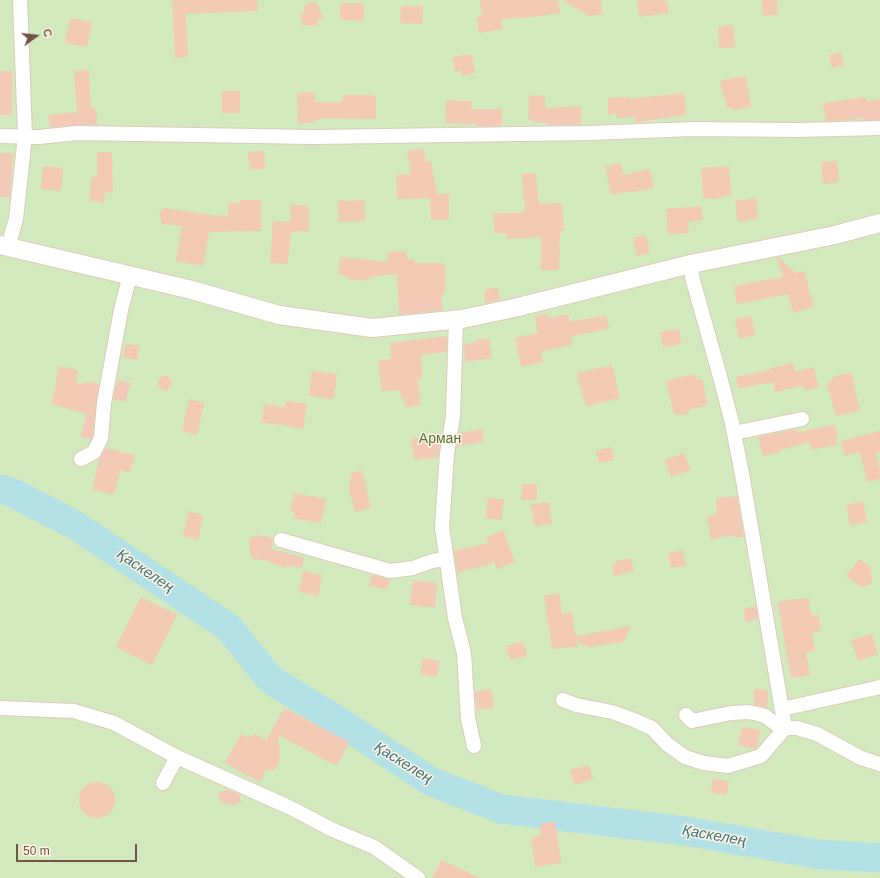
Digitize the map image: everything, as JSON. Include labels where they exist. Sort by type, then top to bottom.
[{"type":"street","points":[[20,0],[25,136],[16,219],[4,246],[192,290],[279,315],[372,328],[456,319],[514,308],[691,264],[835,235],[880,223]]},
{"type":"street","points":[[0,136],[39,137],[77,133],[98,133],[314,136],[589,133],[694,129],[796,130],[880,128]]},
{"type":"street","points":[[563,700],[594,710],[612,712],[652,728],[667,744],[685,757],[704,763],[728,766],[761,756],[785,728],[734,433],[692,277],[691,264]]},
{"type":"street","points":[[82,459],[94,452],[101,438],[104,403],[121,310],[130,275]]},
{"type":"street","points":[[456,319],[453,416],[447,454],[442,527],[455,618],[464,653],[468,718],[474,746]]},
{"type":"street","points":[[734,433],[802,419]]},
{"type":"street","points":[[281,540],[390,571],[413,568],[432,561],[446,559]]},
{"type":"street","points":[[782,709],[880,687]]},
{"type":"street","points":[[0,708],[74,711],[114,724],[177,757],[291,808],[333,830],[374,847],[418,878]]},
{"type":"street","points":[[686,715],[692,721],[731,713],[748,712],[766,716],[777,725],[785,728],[797,728],[817,734],[861,758],[880,764]]},
{"type":"street","points":[[163,783],[177,757]]},
{"type":"green space","name":"Арман","points":[[0,0],[880,0],[880,878],[0,878]]},
{"type":"building","points":[[172,0],[257,0],[258,11],[186,14],[188,57],[175,58]]},
{"type":"building","points":[[480,0],[558,0],[560,13],[533,17],[501,19],[502,29],[479,33],[476,17],[482,16]]},
{"type":"building","points":[[562,0],[601,0],[603,14],[589,16]]},
{"type":"building","points":[[637,0],[667,0],[669,13],[639,17]]},
{"type":"building","points":[[762,0],[777,0],[778,15],[763,16]]},
{"type":"building","points":[[310,2],[316,2],[324,20],[318,19],[318,26],[301,25],[301,13],[304,12],[304,7]]},
{"type":"building","points":[[340,3],[364,3],[364,21],[340,20]]},
{"type":"building","points":[[401,6],[423,6],[422,24],[400,23]]},
{"type":"building","points":[[70,18],[92,22],[87,47],[65,43]]},
{"type":"building","points":[[733,25],[735,47],[719,48],[718,27]]},
{"type":"building","points":[[841,52],[844,65],[832,68],[829,55]]},
{"type":"building","points":[[472,54],[475,73],[462,76],[461,71],[455,72],[452,57]]},
{"type":"building","points":[[89,70],[91,108],[96,110],[97,125],[50,127],[48,115],[77,112],[74,71]]},
{"type":"building","points":[[0,71],[12,71],[12,115],[0,115]]},
{"type":"building","points":[[746,76],[751,107],[733,110],[730,107],[727,108],[720,82],[726,79]]},
{"type":"building","points":[[222,91],[240,91],[240,113],[222,113]]},
{"type":"building","points":[[315,92],[315,102],[342,102],[343,95],[374,95],[376,97],[376,119],[320,118],[320,120],[314,120],[315,123],[298,123],[297,93]]},
{"type":"building","points":[[684,93],[686,115],[636,122],[635,117],[618,118],[616,114],[608,115],[608,98],[629,97],[629,99]]},
{"type":"building","points":[[529,95],[544,96],[545,108],[581,106],[581,125],[546,125],[546,123],[533,122],[532,119],[528,119]]},
{"type":"building","points":[[866,97],[867,102],[880,99],[880,120],[864,120],[863,117],[849,120],[826,121],[823,103]]},
{"type":"building","points":[[446,100],[472,101],[471,109],[502,109],[502,126],[476,126],[476,124],[445,123]]},
{"type":"building","points":[[423,148],[426,162],[431,161],[437,194],[449,194],[449,220],[431,220],[430,198],[397,199],[396,175],[411,174],[407,151]]},
{"type":"building","points":[[264,151],[265,169],[250,170],[248,152]]},
{"type":"building","points":[[97,152],[112,152],[113,193],[105,192],[104,203],[89,201],[92,176],[97,176]]},
{"type":"building","points":[[0,153],[13,153],[10,197],[0,197]]},
{"type":"building","points":[[837,161],[839,182],[823,184],[821,162]]},
{"type":"building","points":[[621,163],[623,175],[650,169],[654,188],[611,195],[605,166]]},
{"type":"building","points":[[43,166],[63,168],[61,191],[41,189]]},
{"type":"building","points":[[729,166],[731,195],[715,199],[703,198],[701,168]]},
{"type":"building","points":[[536,173],[539,204],[562,203],[564,231],[560,231],[559,270],[541,270],[541,237],[507,239],[506,233],[494,233],[493,214],[525,212],[522,174]]},
{"type":"building","points":[[756,198],[758,219],[738,222],[735,201]]},
{"type":"building","points":[[240,200],[261,200],[261,231],[209,232],[203,266],[176,261],[182,226],[162,224],[159,211],[163,210],[163,208],[228,217],[228,203],[239,203]]},
{"type":"building","points":[[364,200],[365,221],[339,222],[338,201]]},
{"type":"building","points":[[290,205],[308,205],[309,231],[291,232],[288,264],[270,263],[273,221],[291,222]]},
{"type":"building","points":[[701,206],[703,220],[688,222],[689,233],[668,235],[666,209]]},
{"type":"building","points":[[646,236],[650,253],[637,256],[633,238]]},
{"type":"building","points":[[406,251],[407,259],[414,259],[415,263],[444,263],[445,294],[441,294],[443,310],[399,315],[397,274],[369,277],[369,281],[349,279],[346,276],[339,275],[340,257],[388,262],[387,252]]},
{"type":"building","points":[[777,257],[795,273],[804,271],[814,307],[793,313],[788,294],[737,304],[734,286],[783,277]]},
{"type":"building","points":[[497,287],[500,299],[484,304],[485,290]]},
{"type":"building","points":[[548,314],[549,318],[568,314],[570,322],[606,315],[609,329],[571,336],[573,345],[541,351],[543,362],[521,367],[515,338],[538,333],[535,316]]},
{"type":"building","points":[[751,316],[755,335],[739,339],[735,319]]},
{"type":"building","points":[[679,329],[681,344],[663,347],[660,332]]},
{"type":"building","points":[[447,336],[446,352],[421,355],[422,378],[418,379],[421,405],[405,407],[404,399],[402,399],[400,390],[381,391],[379,360],[391,359],[390,343]]},
{"type":"building","points":[[489,338],[492,358],[465,362],[464,344]]},
{"type":"building","points":[[126,344],[140,346],[137,360],[123,357]]},
{"type":"building","points":[[793,363],[795,372],[813,367],[819,387],[804,391],[803,386],[775,392],[773,382],[738,389],[736,377],[770,370],[770,368]]},
{"type":"building","points":[[612,365],[620,398],[586,406],[577,373]]},
{"type":"building","points":[[58,366],[78,370],[76,384],[95,382],[99,384],[93,436],[91,439],[81,437],[86,414],[51,404],[55,390]]},
{"type":"building","points":[[312,371],[337,374],[334,399],[309,396]]},
{"type":"building","points":[[851,372],[860,410],[836,416],[827,384],[835,376]]},
{"type":"building","points":[[695,374],[697,380],[702,379],[708,405],[689,410],[688,414],[674,414],[666,381]]},
{"type":"building","points":[[165,376],[170,378],[172,383],[170,388],[165,390],[160,388],[158,383],[160,378]]},
{"type":"building","points":[[118,380],[131,383],[125,402],[113,399]]},
{"type":"building","points":[[189,399],[204,403],[197,435],[182,431]]},
{"type":"building","points":[[286,401],[307,404],[303,429],[261,422],[264,404],[285,407]]},
{"type":"building","points":[[835,425],[837,445],[811,450],[810,442],[763,456],[758,437],[797,429],[798,432]]},
{"type":"building","points":[[482,429],[484,442],[457,446],[459,433]]},
{"type":"building","points":[[880,431],[880,452],[876,453],[880,479],[867,482],[860,452],[845,456],[841,441]]},
{"type":"building","points":[[441,435],[438,457],[414,460],[411,439]]},
{"type":"building","points":[[611,447],[614,460],[599,463],[596,451]]},
{"type":"building","points":[[105,449],[135,455],[130,472],[120,470],[114,495],[92,489],[100,458]]},
{"type":"building","points":[[684,453],[691,470],[671,477],[665,460]]},
{"type":"building","points":[[362,470],[371,508],[355,512],[349,489],[351,473]]},
{"type":"building","points":[[522,484],[537,484],[537,500],[521,500]]},
{"type":"building","points":[[294,493],[326,499],[321,523],[293,518],[294,512],[290,511]]},
{"type":"building","points":[[737,496],[744,537],[735,538],[735,535],[711,540],[707,516],[717,514],[716,498]]},
{"type":"building","points":[[488,497],[504,500],[501,520],[485,518]]},
{"type":"building","points":[[863,501],[867,522],[850,525],[846,505]]},
{"type":"building","points":[[549,502],[552,524],[534,526],[531,504]]},
{"type":"building","points":[[189,511],[203,515],[198,540],[183,536]]},
{"type":"building","points":[[503,530],[515,562],[497,569],[494,562],[485,566],[457,572],[454,551],[488,543],[486,537]]},
{"type":"building","points":[[257,535],[273,538],[271,549],[304,558],[302,568],[287,565],[286,568],[271,563],[272,562],[251,558],[249,539]]},
{"type":"building","points":[[683,550],[686,565],[671,568],[668,553]]},
{"type":"building","points":[[631,558],[634,571],[614,576],[612,566],[617,561]]},
{"type":"building","points":[[859,559],[871,567],[871,583],[867,586],[861,587],[846,576]]},
{"type":"building","points":[[303,571],[322,575],[318,596],[299,592]]},
{"type":"building","points":[[372,575],[389,579],[388,589],[369,586]]},
{"type":"building","points":[[413,580],[437,583],[435,608],[410,605]]},
{"type":"building","points":[[559,593],[562,614],[572,612],[575,634],[577,634],[577,636],[631,626],[624,642],[588,647],[577,641],[578,647],[552,649],[544,596]]},
{"type":"building","points":[[141,597],[177,615],[152,665],[116,647]]},
{"type":"building","points":[[809,598],[811,615],[819,615],[820,632],[812,632],[815,651],[806,653],[810,675],[791,678],[778,604],[786,600]]},
{"type":"building","points":[[756,606],[758,619],[746,622],[744,609]]},
{"type":"building","points":[[872,634],[878,654],[858,661],[851,640]]},
{"type":"building","points":[[523,641],[527,656],[510,660],[506,646]]},
{"type":"building","points":[[423,658],[440,661],[437,677],[420,674]]},
{"type":"building","points":[[491,689],[494,708],[477,710],[475,692]]},
{"type":"building","points":[[754,689],[768,690],[767,708],[754,705]]},
{"type":"building","points":[[284,708],[349,742],[337,766],[278,735],[280,756],[278,764],[274,770],[266,770],[260,782],[225,763],[241,734],[249,738],[255,734],[267,740]]},
{"type":"building","points":[[742,727],[761,730],[756,749],[738,745]]},
{"type":"building","points":[[589,765],[593,779],[574,785],[570,770]]},
{"type":"building","points":[[713,779],[729,781],[726,795],[711,793]]},
{"type":"building","points":[[97,782],[110,787],[115,800],[110,813],[97,818],[84,813],[79,800],[84,787]]},
{"type":"building","points":[[226,790],[239,794],[241,802],[233,805],[220,802],[219,792]]},
{"type":"building","points":[[555,821],[561,863],[535,867],[531,838],[541,836],[540,824]]},
{"type":"building","points":[[441,860],[481,878],[432,878]]},
{"type":"waterway","name":"Қаскелең","points":[[0,489],[11,492],[75,525],[228,627],[271,680],[345,725],[430,781],[501,809],[685,831],[817,854],[880,857]]}]
